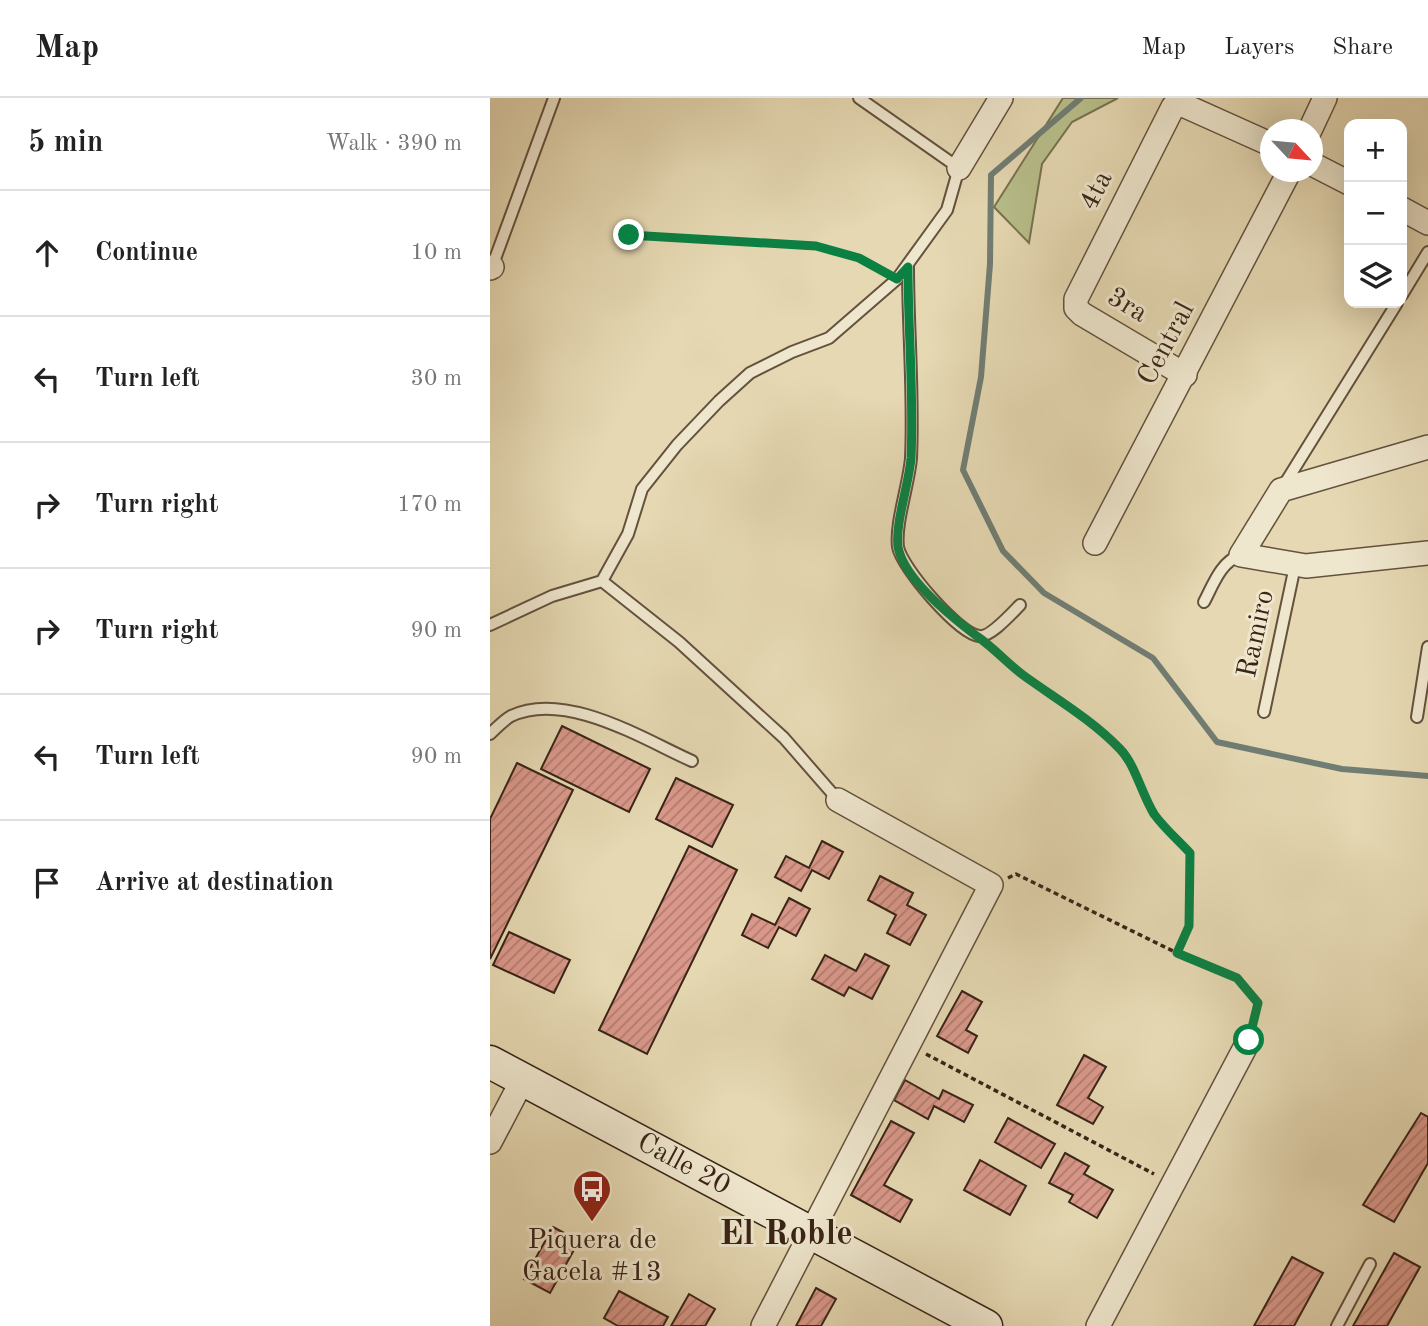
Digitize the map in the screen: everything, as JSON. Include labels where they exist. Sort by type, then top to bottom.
[{"type":"street","points":[[959,168],[1001,98]]},
{"type":"street","points":[[1315,119],[1325,98]]},
{"type":"street","name":"4ta","points":[[1076,308],[1076,299],[1173,107],[1178,104],[1260,140]]},
{"type":"street","points":[[1323,170],[1347,182]]},
{"type":"street","name":"Central","points":[[1095,543],[1284,182]]},
{"type":"street","points":[[1407,212],[1428,223]]},
{"type":"street","name":"3ra","points":[[1076,308],[1185,375]]},
{"type":"street","points":[[1428,447],[1281,491],[1241,555],[1295,566],[1428,553]]},
{"type":"street","points":[[763,1326],[991,885],[838,800]]},
{"type":"street","points":[[1098,1326],[1249,1040]]},
{"type":"street","name":"Calle 20","points":[[490,1062],[986,1326]]},
{"type":"street","points":[[490,1142],[523,1079]]},
{"type":"lane","points":[[491,267],[554,98]]},
{"type":"lane","points":[[490,625],[552,596],[602,581],[628,534],[642,489],[677,444],[750,373],[792,352],[829,338],[908,267],[947,210],[959,168],[859,98]]},
{"type":"lane","points":[[1407,287],[1428,252]]},
{"type":"lane","points":[[908,267],[913,420],[911,462],[898,547],[909,571],[939,606],[963,628],[977,636],[986,635],[1020,605]]},
{"type":"lane","points":[[1281,491],[1394,308]]},
{"type":"lane","points":[[1204,602],[1228,562],[1241,555]]},
{"type":"lane","name":"Ramiro","points":[[1264,712],[1295,566]]},
{"type":"lane","points":[[602,581],[679,642],[783,738],[838,800]]},
{"type":"lane","points":[[1417,717],[1428,647]]},
{"type":"lane","points":[[490,734],[510,716],[547,707],[599,719],[692,761]]},
{"type":"lane","points":[[1337,1326],[1370,1264]]},
{"type":"path","points":[[629,235],[816,246],[859,258],[897,279]]},
{"type":"path","points":[[977,636],[1021,673],[1087,719],[1123,751],[1155,815],[1190,853],[1189,926],[1177,953]]},
{"type":"path","points":[[991,885],[1016,874],[1177,953],[1237,978],[1258,1003],[1249,1040]]},
{"type":"path","points":[[908,1045],[1173,1184]]},
{"type":"green space","points":[[1063,98],[1118,98],[1072,122],[1042,164],[1029,243],[994,207]]},
{"type":"building","points":[[562,726],[650,769],[629,812],[541,769]]},
{"type":"building","points":[[517,763],[573,790],[490,959],[490,819]]},
{"type":"building","points":[[676,778],[733,805],[712,847],[656,819]]},
{"type":"building","points":[[822,841],[843,852],[829,879],[812,870],[801,891],[775,877],[786,856],[809,868]]},
{"type":"building","points":[[689,846],[737,870],[647,1054],[599,1030]]},
{"type":"building","points":[[880,876],[913,893],[907,905],[926,915],[910,945],[887,933],[896,915],[868,900]]},
{"type":"building","points":[[789,898],[810,909],[796,936],[779,927],[768,948],[742,935],[752,914],[775,925]]},
{"type":"building","points":[[509,932],[570,960],[554,993],[493,965]]},
{"type":"building","points":[[865,954],[889,966],[872,999],[849,987],[844,996],[812,979],[825,955],[856,971]]},
{"type":"building","points":[[962,991],[982,1002],[966,1030],[977,1036],[968,1053],[937,1036]]},
{"type":"building","points":[[1084,1055],[1106,1067],[1088,1098],[1103,1107],[1093,1124],[1057,1105]]},
{"type":"building","points":[[905,1080],[939,1099],[943,1090],[973,1105],[964,1122],[934,1106],[928,1119],[894,1100]]},
{"type":"building","points":[[1421,1113],[1428,1117],[1428,1163],[1394,1222],[1363,1205]]},
{"type":"building","points":[[1008,1118],[1055,1144],[1041,1168],[995,1142]]},
{"type":"building","points":[[891,1121],[914,1133],[884,1185],[912,1200],[900,1222],[851,1195]]},
{"type":"building","points":[[1065,1153],[1089,1166],[1084,1174],[1113,1190],[1097,1218],[1069,1202],[1073,1195],[1049,1183]]},
{"type":"building","points":[[980,1160],[1026,1186],[1010,1215],[964,1190]]},
{"type":"building","points":[[553,1227],[579,1241],[550,1293],[524,1279]]},
{"type":"building","points":[[1394,1253],[1420,1267],[1387,1326],[1353,1326]]},
{"type":"building","points":[[1292,1257],[1323,1273],[1294,1326],[1254,1326]]},
{"type":"building","points":[[816,1288],[836,1299],[821,1326],[796,1326]]},
{"type":"building","points":[[619,1291],[668,1317],[663,1326],[618,1326],[604,1318]]},
{"type":"building","points":[[689,1294],[715,1309],[705,1326],[671,1326]]},
{"type":"waterway","points":[[1081,98],[991,175],[990,264],[981,377],[963,470],[1003,551],[1044,593],[1153,658],[1217,742],[1342,769],[1428,776]]},
{"type":"place","name":"Piquera de Gacela #13","points":[[592,1223]]},
{"type":"district","name":"El Roble","points":[[786,1234]]},
{"type":"route","points":[[629,235],[816,246],[859,258],[897,279],[908,267],[913,420],[911,462],[898,547],[909,571],[939,606],[963,628],[1087,719],[1123,751],[1155,815],[1190,853],[1189,926],[1177,953],[1237,978],[1258,1003],[1249,1040]]}]
